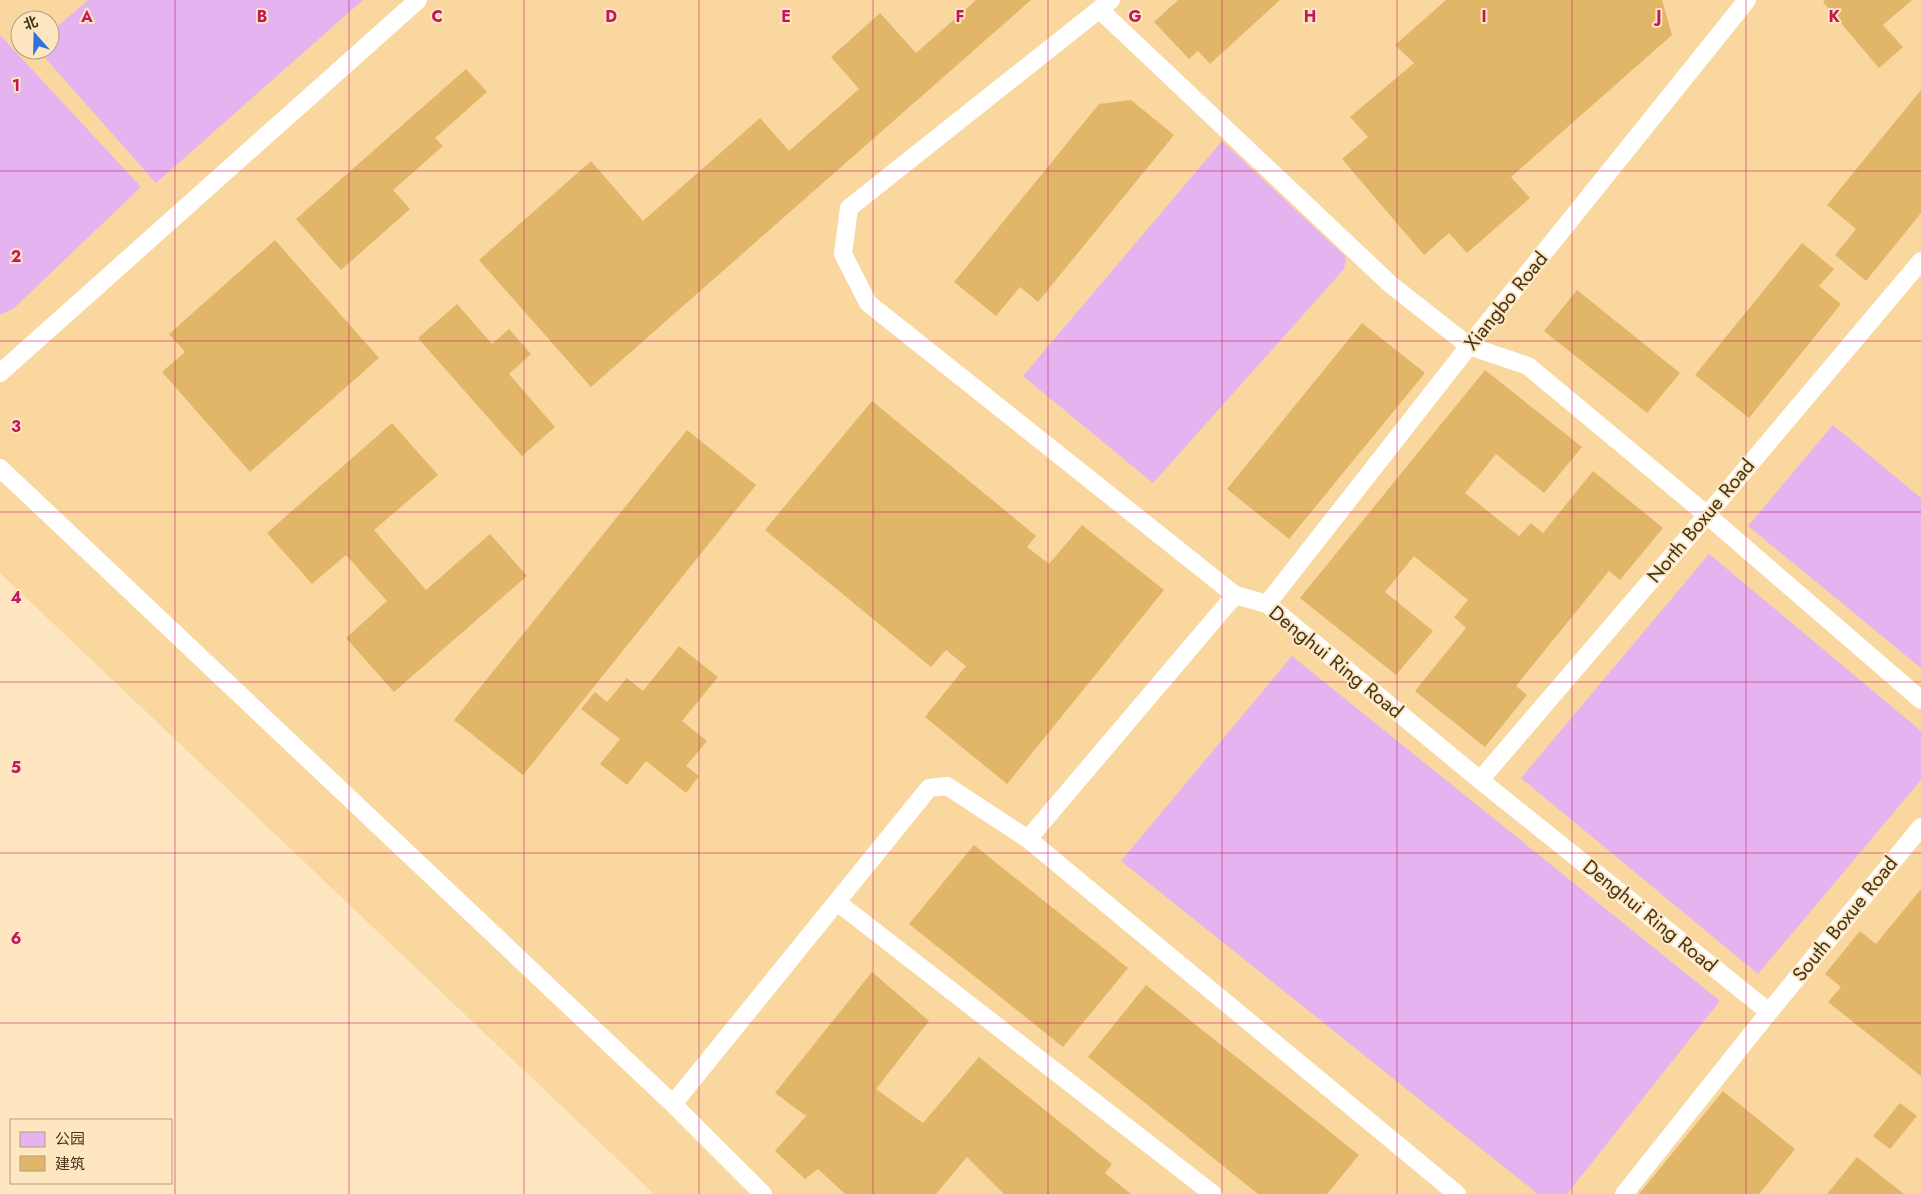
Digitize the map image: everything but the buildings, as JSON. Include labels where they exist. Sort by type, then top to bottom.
[{"type":"lane","points":[[0,373],[418,0]]},
{"type":"lane","name":"Xiangbo Road","points":[[1266,604],[1469,346],[1747,0]]},
{"type":"lane","points":[[1028,840],[1234,595],[868,303],[843,254],[850,208],[1106,5],[1390,284],[1469,346],[1528,366],[1707,515],[1921,700]]},
{"type":"lane","name":"North Boxue Road","points":[[1480,780],[1921,261]]},
{"type":"lane","points":[[0,468],[673,1104],[763,1194]]},
{"type":"lane","name":"Denghui Ring Road","points":[[1234,595],[1266,604],[1480,780],[1769,1012]]},
{"type":"lane","points":[[673,1104],[929,788],[947,786],[1028,840],[1457,1194]]},
{"type":"lane","name":"South Boxue Road","points":[[1769,1012],[1921,827]]},
{"type":"lane","points":[[837,902],[1213,1194]]},
{"type":"lane","points":[[1624,1194],[1769,1012]]},
{"type":"shaded area","points":[[0,0],[1921,0],[1921,1194],[654,1194],[0,573]]},
{"type":"green space","points":[[88,0],[363,0],[156,183],[47,60],[60,60],[60,24]]},
{"type":"green space","points":[[0,35],[10,46],[10,60],[23,60],[141,187],[14,308],[0,315]]},
{"type":"green space","points":[[1222,141],[1346,257],[1344,269],[1153,483],[1023,376]]},
{"type":"green space","points":[[1833,425],[1921,498],[1921,668],[1748,526]]},
{"type":"green space","points":[[1709,554],[1921,731],[1921,780],[1758,974],[1521,778]]},
{"type":"green space","points":[[1292,656],[1720,1001],[1567,1194],[1538,1194],[1121,861]]}]
